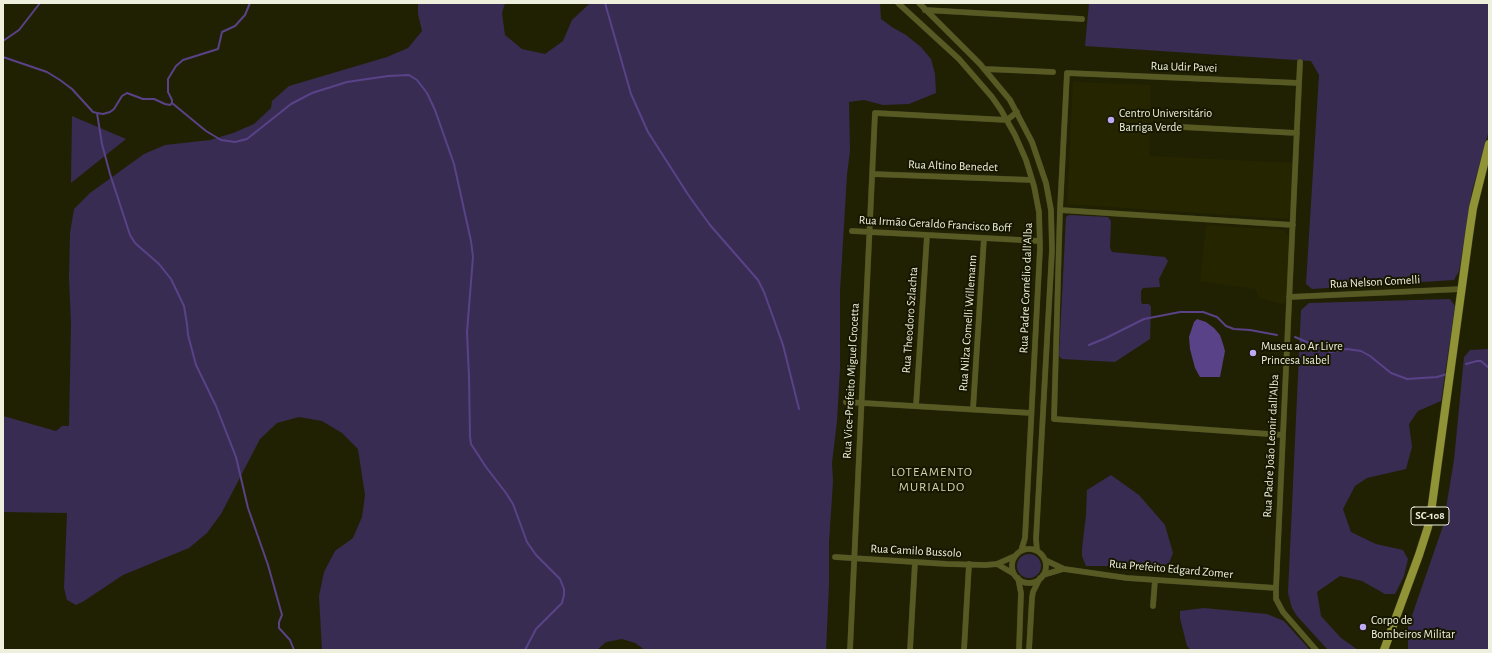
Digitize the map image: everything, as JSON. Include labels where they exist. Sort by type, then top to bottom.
[{"type":"main road","name":"SC-108","points":[[1384,650],[1419,556],[1428,526],[1474,208],[1489,144]]},
{"type":"street","name":"Rua Padre Cornélio dall'Alba","points":[[898,3],[936,37],[970,71],[992,97],[1007,120],[1021,147],[1032,180],[1038,212],[1040,241],[1025,538],[1021,551]]},
{"type":"street","name":"Rua Padre Cornélio dall'Alba","points":[[919,3],[985,69],[997,83],[1017,112],[1032,142],[1042,169],[1049,197],[1052,223],[1052,250],[1036,539],[1037,550]]},
{"type":"street","points":[[925,10],[1082,19]]},
{"type":"street","name":"Rua Padre João Leonir dall'Alba","points":[[1300,62],[1276,599],[1283,612],[1316,650]]},
{"type":"street","points":[[985,69],[1053,72]]},
{"type":"street","name":"Rua Udir Pavei","points":[[1060,210],[1067,73],[1299,83]]},
{"type":"street","points":[[1007,120],[1017,112]]},
{"type":"street","name":"Rua Vice-Prefeito Miguel Crocetta","points":[[850,650],[875,113],[1007,120]]},
{"type":"street","points":[[1162,126],[1297,133]]},
{"type":"street","name":"Rua Altino Benedet","points":[[872,174],[1032,180]]},
{"type":"street","points":[[1283,435],[1054,419],[1060,210],[1293,225]]},
{"type":"street","name":"Rua Irmão Geraldo Francisco Boff","points":[[852,231],[1040,241]]},
{"type":"street","name":"Rua Theodoro Szlachta","points":[[916,406],[926,235]]},
{"type":"street","name":"Rua Nilza Comelli Willemann","points":[[973,409],[984,238]]},
{"type":"street","name":"Rua Nelson Comelli","points":[[1289,297],[1462,289]]},
{"type":"street","points":[[846,402],[1032,412]]},
{"type":"street","points":[[1019,650],[1021,598],[1016,577],[1012,568],[1015,556],[1021,551],[1029,549],[1037,550],[1045,560],[1046,568],[1033,592],[1029,650]]},
{"type":"street","name":"Rua Camilo Bussolo","points":[[835,557],[915,562],[997,564],[1015,556]]},
{"type":"street","name":"Rua Prefeito Edgard Zomer","points":[[1045,560],[1064,569],[1155,580],[1276,588]]},
{"type":"street","points":[[910,650],[915,562]]},
{"type":"street","points":[[964,650],[969,564]]},
{"type":"street","points":[[997,564],[1016,577],[1029,582],[1033,582],[1041,577]]},
{"type":"street","name":"Rua Prefeito Edgard Zomer","points":[[1041,577],[1064,569]]},
{"type":"street","points":[[1153,606],[1155,580]]},
{"type":"shaded area","points":[[418,3],[505,3],[502,13],[505,35],[522,49],[545,54],[563,41],[572,20],[588,5],[593,3],[880,3],[881,19],[906,35],[921,47],[931,59],[935,74],[936,93],[909,104],[883,105],[864,100],[849,102],[850,151],[847,175],[840,291],[840,369],[837,421],[832,463],[833,482],[829,542],[826,650],[645,650],[635,643],[622,639],[606,642],[597,650],[322,650],[319,596],[324,572],[335,551],[353,538],[362,517],[365,495],[358,449],[342,433],[322,421],[299,417],[277,423],[260,439],[221,514],[207,533],[189,548],[123,575],[76,605],[67,600],[64,588],[67,513],[3,512],[3,416],[56,431],[62,426],[69,426],[71,324],[69,278],[70,233],[74,209],[90,193],[144,154],[165,145],[210,140],[233,133],[254,124],[271,108],[272,101],[289,86],[387,57],[408,48],[422,31],[418,14]]},
{"type":"shaded area","points":[[1089,3],[1489,3],[1489,130],[1472,191],[1459,271],[1454,280],[1312,289],[1306,284],[1319,75],[1311,61],[1085,46]]},
{"type":"shaded area","name":"Centro Universitário Barriga Verde","points":[[1073,82],[1151,85],[1149,156],[1293,163],[1289,219],[1067,204]]},
{"type":"shaded area","points":[[72,116],[126,139],[71,183]]},
{"type":"shaded area","points":[[1069,215],[1108,217],[1111,221],[1110,248],[1112,252],[1165,257],[1168,261],[1159,279],[1160,287],[1143,288],[1141,291],[1142,304],[1149,304],[1151,307],[1150,339],[1115,362],[1062,359],[1059,356],[1066,217]]},
{"type":"shaded area","points":[[1206,225],[1284,230],[1289,237],[1287,301],[1283,304],[1259,298],[1256,289],[1200,281]]},
{"type":"shaded area","points":[[1450,299],[1455,306],[1441,401],[1418,411],[1409,424],[1412,447],[1406,469],[1367,478],[1355,486],[1343,509],[1351,532],[1376,544],[1403,550],[1408,559],[1404,576],[1395,594],[1385,594],[1362,581],[1340,576],[1317,592],[1321,616],[1341,638],[1358,650],[1328,650],[1297,616],[1292,608],[1288,593],[1301,310],[1309,303]]},
{"type":"shaded area","points":[[1197,319],[1206,322],[1220,335],[1225,351],[1220,377],[1200,377],[1195,368],[1190,349],[1189,337],[1194,322]]},
{"type":"shaded area","points":[[1489,349],[1489,650],[1408,650],[1408,627],[1443,526],[1454,460],[1464,357],[1470,350]]},
{"type":"shaded area","points":[[1111,475],[1139,495],[1165,525],[1173,553],[1169,563],[1162,566],[1086,566],[1082,556],[1082,549],[1087,490]]},
{"type":"shaded area","points":[[1029,554],[1034,555],[1040,561],[1040,571],[1034,577],[1029,578],[1024,577],[1018,571],[1017,566],[1018,561],[1024,555]]},
{"type":"shaded area","points":[[1204,608],[1267,614],[1284,621],[1310,650],[1191,650],[1187,646],[1180,618],[1180,611]]},
{"type":"waterway","points":[[3,41],[19,30],[40,3]]},
{"type":"waterway","points":[[250,3],[245,15],[235,26],[222,32],[218,49],[183,60],[176,66],[168,79],[168,92],[172,103],[206,131],[221,140],[235,142],[247,139],[291,104],[312,93],[347,82],[388,76],[409,75],[417,80],[427,93],[435,110],[454,164],[471,241],[473,257],[467,332],[471,444],[513,504],[527,542],[536,555],[560,579],[564,589],[562,603],[536,629],[525,650]]},
{"type":"waterway","points":[[605,3],[631,94],[648,132],[689,196],[710,225],[758,280],[764,292],[783,345],[799,409]]},
{"type":"waterway","points":[[3,57],[47,72],[72,89],[93,112],[103,114],[110,112],[114,109],[122,96],[127,93],[143,99],[154,99],[165,104],[170,105],[172,103]]},
{"type":"waterway","points":[[97,113],[102,144],[110,174],[130,235],[135,243],[159,264],[171,279],[184,306],[188,335],[196,365],[216,406],[236,457],[248,508],[268,565],[282,615],[279,622],[279,628],[290,640],[294,650]]},
{"type":"waterway","points":[[1089,345],[1144,319],[1180,312],[1203,312],[1217,317],[1226,326],[1234,329],[1250,330],[1277,335]]},
{"type":"waterway","points":[[1295,337],[1330,352],[1347,349],[1361,351],[1370,356],[1391,373],[1407,379],[1437,377],[1447,374]]},
{"type":"waterway","points":[[1466,364],[1481,361],[1489,368]]},
{"type":"place","name":"Centro Universitário Barriga Verde","points":[[1111,120]]},
{"type":"place","name":"Museu ao Ar Livre Princesa Isabel","points":[[1253,353]]},
{"type":"place","name":"Corpo de Bombeiros Militar","points":[[1363,627]]},
{"type":"district","name":"LOTEAMENTO MURIALDO","points":[[932,480]]}]
